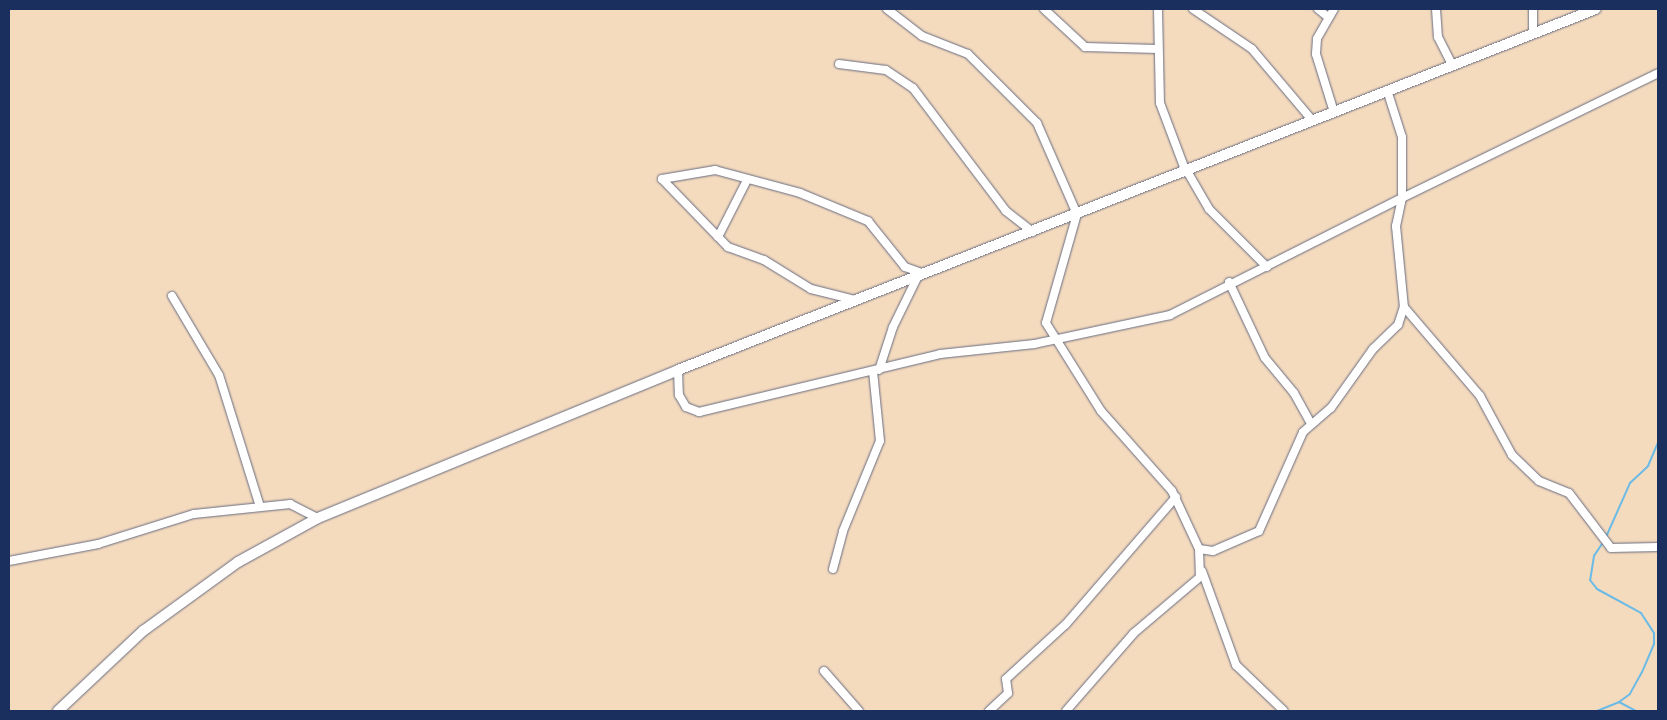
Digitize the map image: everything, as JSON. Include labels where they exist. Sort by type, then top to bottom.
[{"type":"main road","points":[[58,711],[143,631],[238,562],[318,518],[678,370],[859,301],[1596,9]]},
{"type":"street","points":[[886,9],[922,36],[968,54],[1018,99],[1053,150],[1077,214],[1076,230],[1045,316],[1054,340],[1101,411],[1150,462],[1176,497],[1199,549],[1202,571],[1236,665],[1284,711]]},
{"type":"street","points":[[1044,9],[1085,47],[1157,49]]},
{"type":"street","points":[[1158,9],[1157,49],[1160,104],[1186,171],[1209,209],[1267,267]]},
{"type":"street","points":[[1193,9],[1252,49],[1312,120]]},
{"type":"street","points":[[1318,9],[1328,16]]},
{"type":"street","points":[[1334,9],[1328,16],[1316,54],[1334,112]]},
{"type":"street","points":[[1436,9],[1438,37],[1452,65]]},
{"type":"street","points":[[1533,9],[1533,34]]},
{"type":"street","points":[[839,64],[886,70],[913,88],[1006,211],[1033,232]]},
{"type":"street","points":[[678,370],[678,395],[686,406],[699,412],[876,371],[940,354],[1054,340],[1170,315],[1229,282],[1267,267],[1402,198],[1658,73]]},
{"type":"street","points":[[1199,549],[1213,551],[1259,530],[1298,441],[1312,424],[1331,408],[1373,349],[1398,325],[1404,307],[1396,233],[1402,198],[1403,145],[1388,90]]},
{"type":"street","points":[[833,569],[843,530],[880,441],[876,371],[893,327],[922,276],[905,267],[878,229],[859,216],[714,170],[662,179],[718,237],[736,252],[764,260],[811,289],[859,301]]},
{"type":"street","points":[[718,237],[747,180]]},
{"type":"street","points":[[1229,282],[1265,358],[1294,393],[1312,424]]},
{"type":"street","points":[[172,296],[219,375],[260,507]]},
{"type":"street","points":[[1404,307],[1480,396],[1518,463],[1539,481],[1569,493],[1611,548],[1658,547]]},
{"type":"street","points":[[989,711],[1008,693],[1006,679],[1066,624],[1176,497]]},
{"type":"street","points":[[9,561],[98,544],[194,514],[296,505],[318,518]]},
{"type":"street","points":[[1066,711],[1134,633],[1202,571]]},
{"type":"street","points":[[824,670],[859,711]]},
{"type":"waterway","points":[[1606,537],[1630,483],[1648,466],[1658,442]]},
{"type":"waterway","points":[[1604,541],[1594,556],[1590,580],[1597,589],[1641,613],[1654,633],[1654,644],[1642,672],[1630,694],[1619,702]]},
{"type":"waterway","points":[[1597,711],[1619,702],[1636,711]]}]
